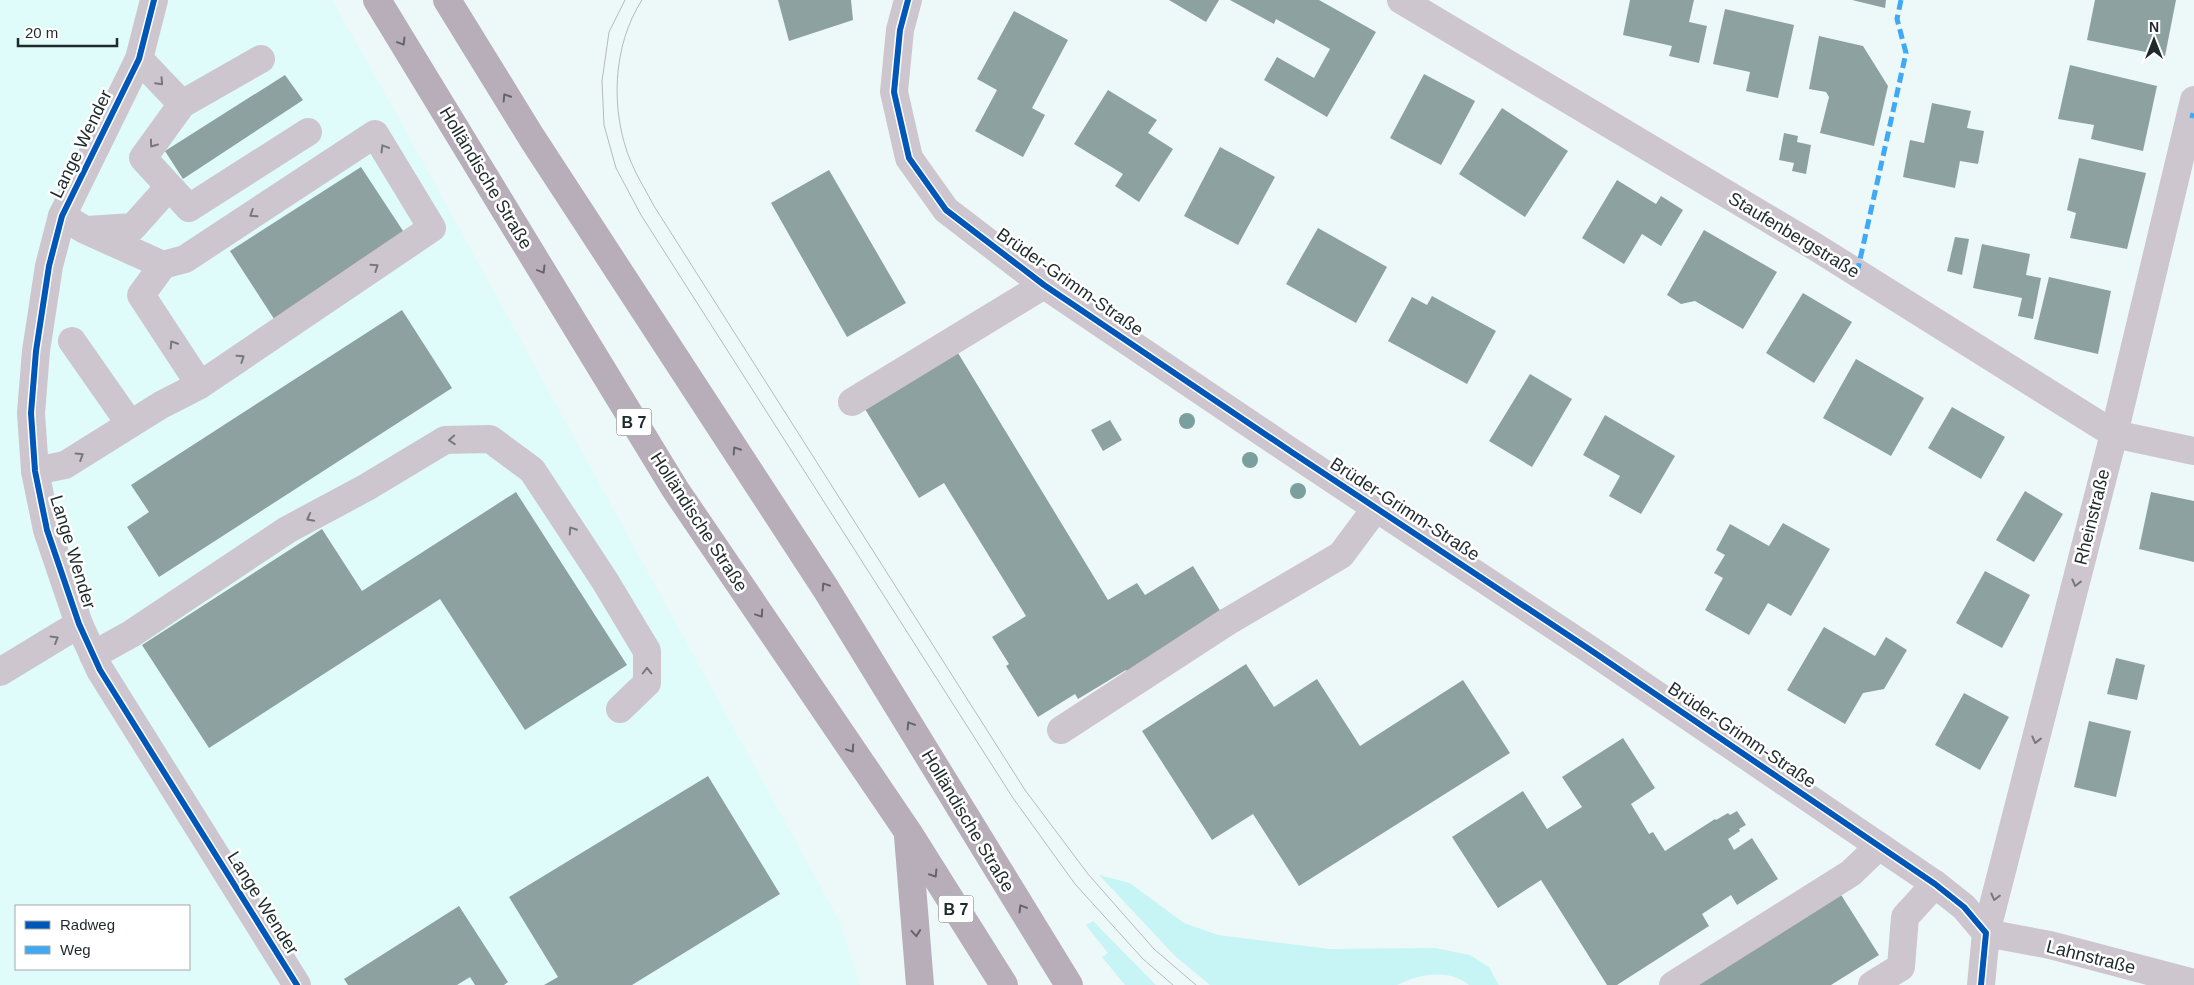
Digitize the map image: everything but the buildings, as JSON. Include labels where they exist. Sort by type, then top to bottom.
[{"type":"highway","name":"Holländische Straße","points":[[377,0],[675,489],[908,832],[1004,985]]},
{"type":"highway","name":"Holländische Straße","points":[[447,0],[538,146],[826,589],[1070,985]]},
{"type":"highway","points":[[908,832],[920,985]]},
{"type":"highway","points":[[1047,950],[1088,985]]},
{"type":"street","name":"Lange Wender","points":[[154,0],[139,59],[62,216],[49,266],[37,336],[31,413],[35,471],[47,530],[79,624],[100,670],[297,985]]},
{"type":"street","name":"Brüder-Grimm-Straße","points":[[908,0],[900,30],[894,92],[909,158],[946,210],[1044,285],[1589,649],[1935,884],[1964,907],[1986,933]]},
{"type":"street","name":"Staufenbergstraße","points":[[1401,0],[1814,246],[2114,434],[2194,451]]},
{"type":"street","points":[[139,59],[182,104]]},
{"type":"street","points":[[261,59],[182,104],[143,158],[168,188],[189,208],[308,132]]},
{"type":"street","name":"Rheinstraße","points":[[1986,933],[2114,434],[2194,100]]},
{"type":"street","points":[[35,471],[65,466],[130,424],[200,385],[432,228],[375,134],[185,259],[163,265],[141,295],[200,385]]},
{"type":"street","points":[[85,230],[134,227],[168,188]]},
{"type":"street","points":[[62,216],[85,230],[163,265]]},
{"type":"street","points":[[852,402],[1044,285]]},
{"type":"street","points":[[72,340],[130,424]]},
{"type":"street","points":[[93,655],[131,634],[287,530],[367,487],[445,440],[490,439],[532,470],[605,581],[647,651],[647,683],[620,709]]},
{"type":"street","points":[[1061,730],[1227,622],[1341,555],[1376,508]]},
{"type":"street","points":[[0,672],[79,624]]},
{"type":"street","points":[[1673,985],[1851,873],[1878,846]]},
{"type":"street","points":[[1872,985],[1901,967],[1905,917],[1935,884]]},
{"type":"street","points":[[1980,985],[1986,933]]},
{"type":"street","name":"Lahnstraße","points":[[1986,933],[2050,945],[2194,984]]},
{"type":"shaded area","points":[[0,0],[332,0],[395,111],[840,922],[860,985],[0,985]]},
{"type":"shaded area","points":[[1099,875],[1130,883],[1184,923],[1218,935],[1330,949],[1435,948],[1470,955],[1489,967],[1499,985],[1469,985],[1452,976],[1433,974],[1414,978],[1397,985],[1210,985],[1175,956]]},
{"type":"shaded area","points":[[1093,921],[1156,985],[1125,985],[1102,957],[1108,953],[1086,925]]},
{"type":"tram line","points":[[625,0],[609,32],[602,81],[604,125],[616,168],[641,215],[1013,798],[1075,884],[1143,959],[1173,985]]},
{"type":"tram line","points":[[642,0],[632,18],[620,58],[617,101],[624,143],[633,168],[654,206],[1025,790],[1088,874],[1154,949],[1196,985]]},
{"type":"marked path","points":[[1857,273],[1906,53],[1897,19],[1901,0]]},
{"type":"marked path","points":[[2190,115],[2194,116]]},
{"type":"cycle path","points":[[154,0],[139,59],[62,216],[49,266],[36,351],[31,413],[35,471],[47,530],[79,624],[100,670],[297,985]]},
{"type":"cycle path","points":[[908,0],[900,30],[894,92],[909,158],[946,210],[1044,285],[1589,649],[1935,884],[1964,907],[1986,933],[1981,985]]}]
